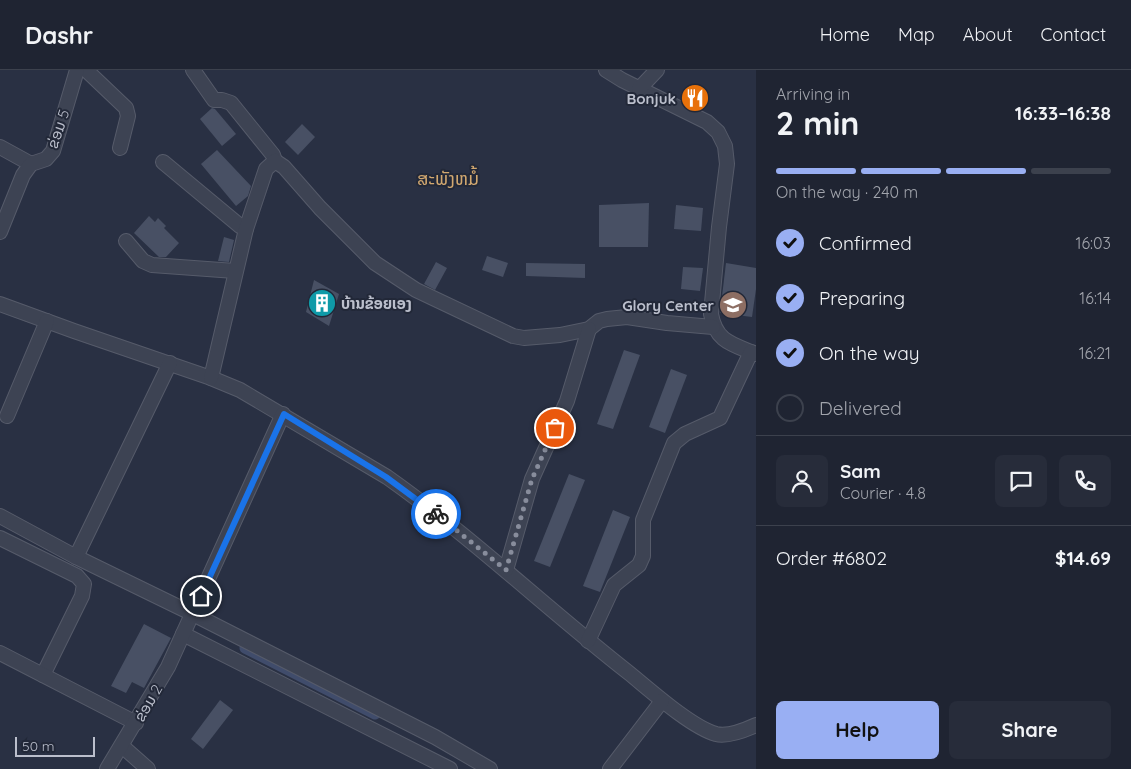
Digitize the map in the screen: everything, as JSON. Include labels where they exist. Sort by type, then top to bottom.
[{"type":"street","name":"ຂ່ອມ 5","points":[[0,232],[23,175],[31,164],[46,159],[53,151],[77,70]]},
{"type":"street","points":[[86,70],[126,108],[128,116],[120,148]]},
{"type":"street","points":[[193,70],[214,100],[231,103],[273,155],[275,161],[284,167],[320,208],[375,263],[416,290],[513,336],[524,338],[560,335],[589,328],[599,321],[627,317],[667,324],[713,327]]},
{"type":"street","points":[[588,641],[614,586],[640,565],[643,556],[644,520],[674,444],[685,434],[720,418],[754,353],[725,341],[717,334],[713,327],[711,314],[727,164],[725,146],[718,132],[707,122],[606,70]]},
{"type":"street","points":[[640,89],[657,70]]},
{"type":"street","points":[[0,147],[31,164]]},
{"type":"street","points":[[212,378],[246,229],[266,169],[275,161]]},
{"type":"street","points":[[162,162],[246,229]]},
{"type":"street","points":[[126,242],[143,261],[152,265],[235,271]]},
{"type":"street","points":[[0,304],[212,378],[240,390],[284,414],[400,487],[506,570],[588,641],[662,701],[700,727],[717,734],[737,732],[756,725]]},
{"type":"street","points":[[7,416],[47,321]]},
{"type":"street","points":[[506,570],[532,479],[567,401],[589,328]]},
{"type":"street","points":[[76,557],[170,364]]},
{"type":"street","name":"ຂ່ອມ 2","points":[[108,769],[168,668],[284,414]]},
{"type":"street","points":[[0,516],[76,557],[435,737],[490,769]]},
{"type":"street","points":[[0,538],[77,576],[84,584],[82,596],[43,675]]},
{"type":"street","points":[[183,634],[450,769]]},
{"type":"street","points":[[0,653],[136,724]]},
{"type":"street","points":[[610,769],[662,701]]},
{"type":"street","points":[[122,746],[148,769]]},
{"type":"building","points":[[212,108],[215,109],[236,134],[222,146],[200,119]]},
{"type":"building","points":[[302,124],[315,137],[298,155],[285,142]]},
{"type":"building","points":[[217,150],[251,186],[248,196],[236,206],[201,164]]},
{"type":"building","points":[[649,203],[648,247],[599,247],[599,205]]},
{"type":"building","points":[[676,205],[703,208],[701,231],[674,229]]},
{"type":"building","points":[[149,216],[155,222],[158,218],[166,226],[164,228],[179,243],[166,257],[159,257],[134,233]]},
{"type":"building","points":[[224,237],[234,240],[229,262],[218,261]]},
{"type":"building","points":[[487,256],[508,263],[503,277],[482,270]]},
{"type":"building","points":[[436,262],[447,268],[435,290],[424,284]]},
{"type":"building","points":[[526,263],[585,264],[585,278],[526,276]]},
{"type":"building","points":[[726,263],[756,268],[756,289],[752,317],[720,313]]},
{"type":"building","points":[[683,267],[703,268],[700,291],[681,289]]},
{"type":"building","name":"ບ້ານຂ້ອຍເອງ","points":[[314,280],[339,294],[329,326],[306,312]]},
{"type":"building","points":[[624,350],[640,355],[613,429],[597,424]]},
{"type":"building","points":[[671,369],[687,375],[665,433],[649,427]]},
{"type":"building","points":[[569,474],[585,480],[550,567],[534,561]]},
{"type":"building","points":[[613,510],[630,517],[600,592],[583,586]]},
{"type":"building","points":[[144,624],[171,638],[144,688],[132,682],[126,693],[111,686]]},
{"type":"building","points":[[220,700],[233,710],[203,749],[191,739]]},
{"type":"waterway","points":[[245,648],[375,714]]},
{"type":"way so far","points":[[436,514],[506,570],[532,479],[555,428]]},
{"type":"place","name":"Bonjuk","points":[[695,98]]},
{"type":"place","name":"ບ້ານຂ້ອຍເອງ","points":[[322,303]]},
{"type":"place","name":"Glory Center","points":[[733,305]]},
{"type":"district","name":"ສະພັງຫມໍ້","points":[[448,178]]},
{"type":"route","points":[[201,596],[284,414],[386,477],[436,514]]}]
